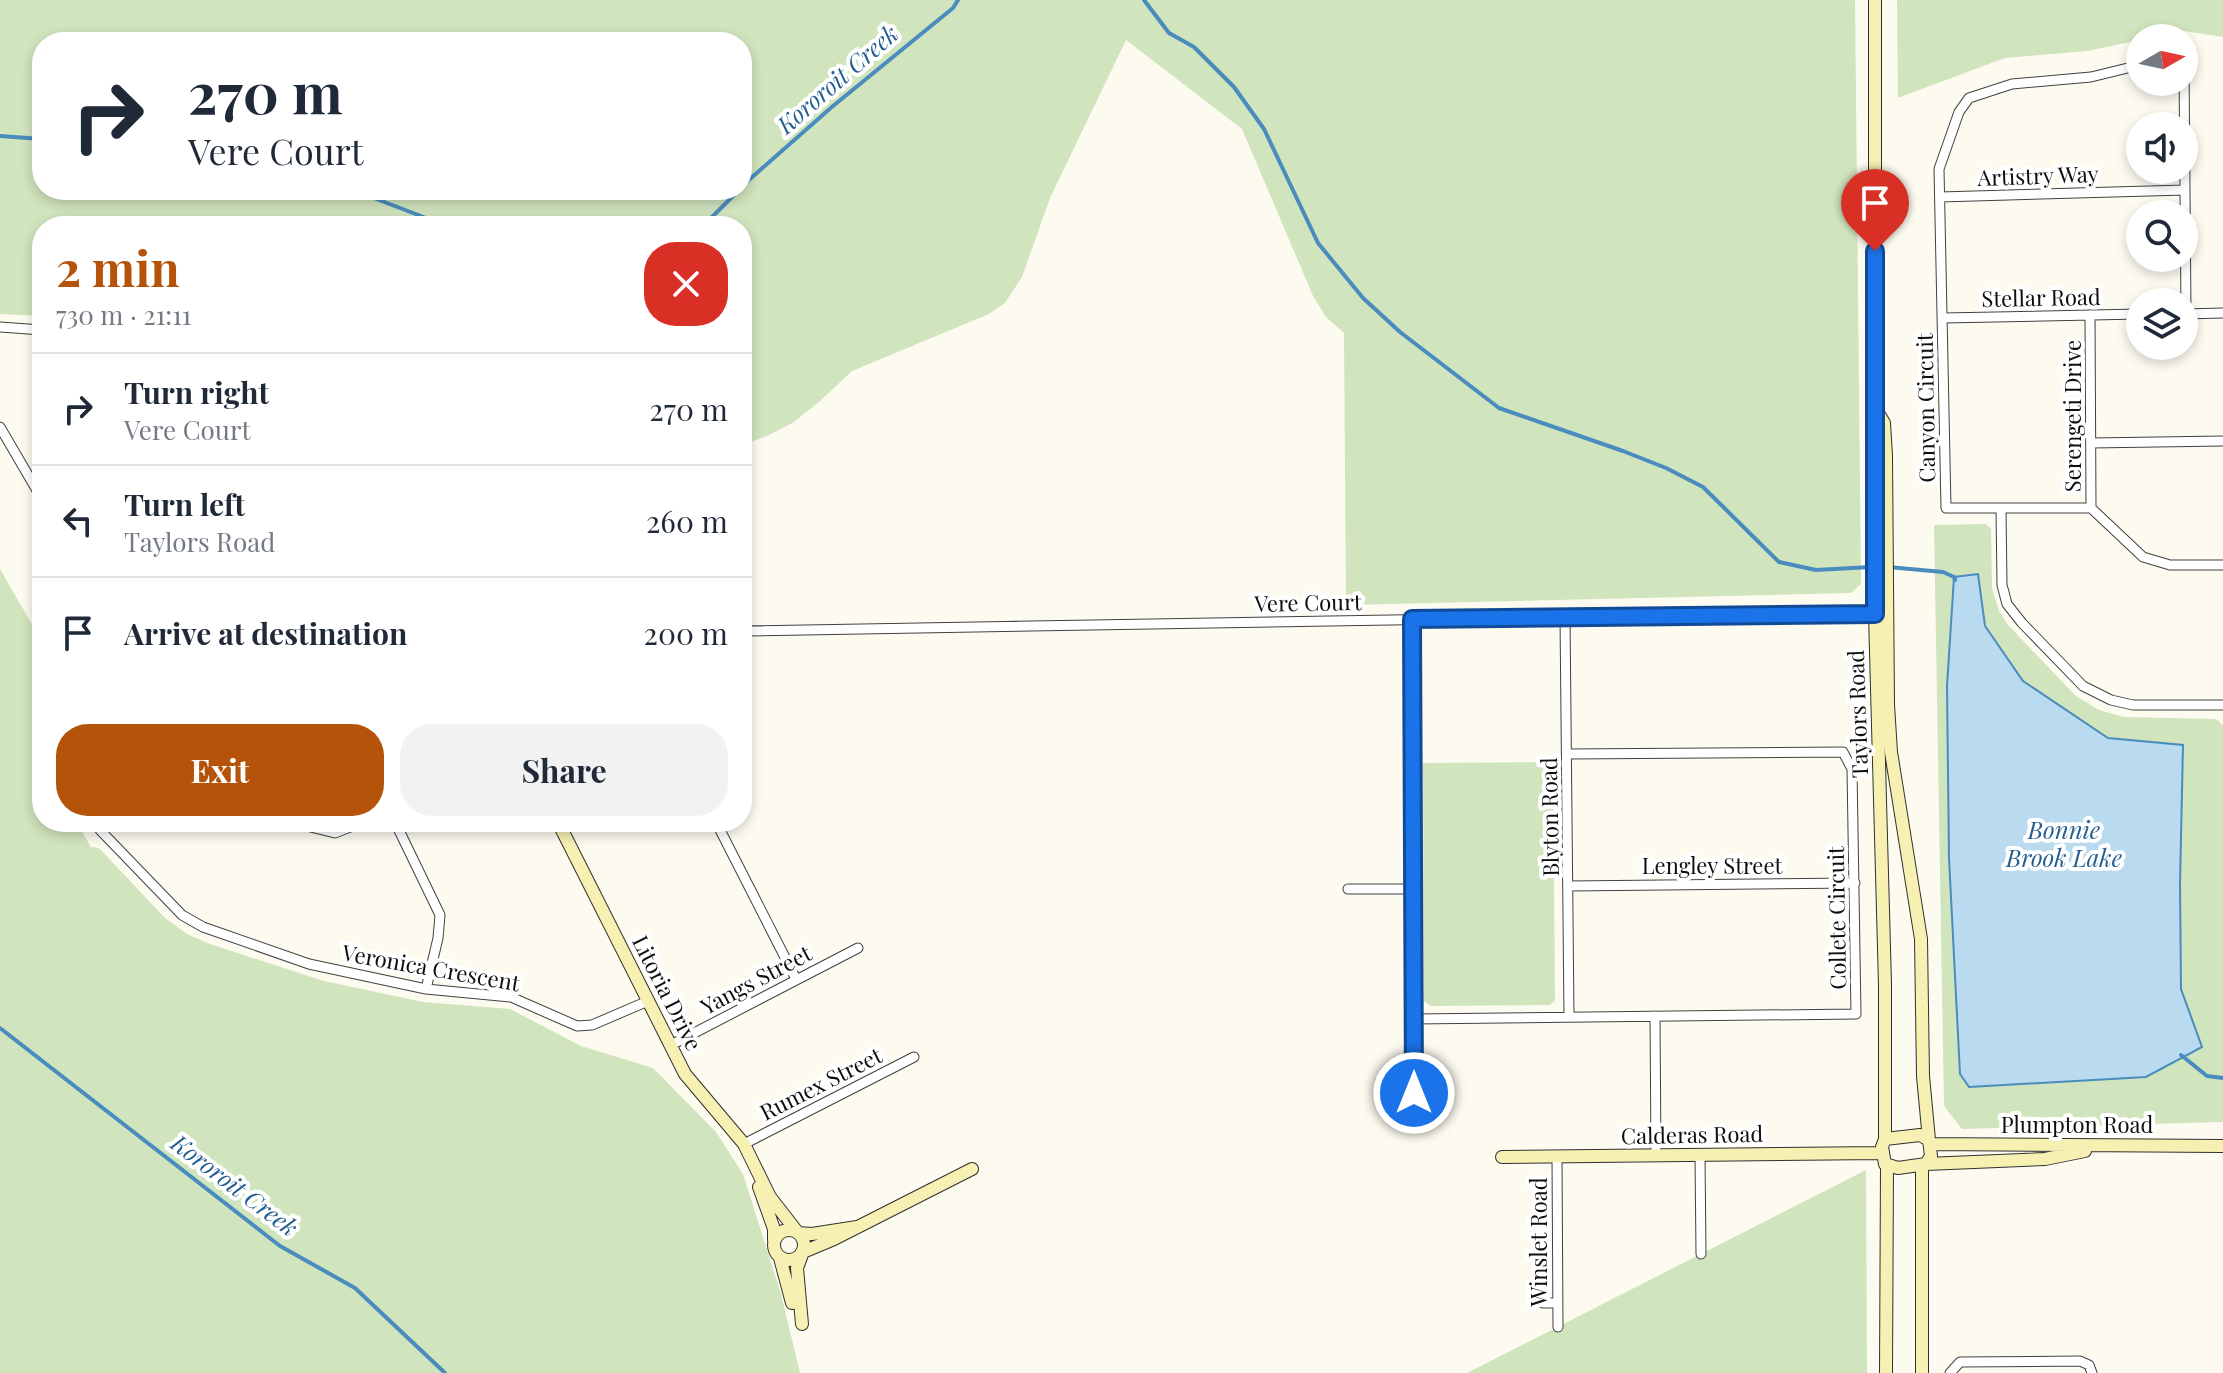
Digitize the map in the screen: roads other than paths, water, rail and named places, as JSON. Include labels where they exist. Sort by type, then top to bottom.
[{"type":"street","name":"Taylors Road","points":[[1875,0],[1875,614],[1885,985],[1885,1139],[1882,1153]]},
{"type":"street","name":"Canyon Circuit","points":[[2091,508],[1946,508],[1939,169],[1959,112],[1969,98],[2012,84],[2091,77],[2126,68]]},
{"type":"street","points":[[2184,96],[2185,288]]},
{"type":"street","name":"Artistry Way","points":[[1940,197],[2185,190]]},
{"type":"street","points":[[2198,314],[2223,313]]},
{"type":"street","name":"Stellar Road","points":[[1943,318],[2126,314]]},
{"type":"street","name":"Serengeti Drive","points":[[2090,315],[2091,508],[2143,557],[2170,565],[2223,565]]},
{"type":"street","points":[[0,327],[32,329]]},
{"type":"street","points":[[1875,408],[1884,423],[1886,456],[1891,752],[1921,939],[1923,1076],[1931,1156],[1924,1166],[1922,1373]]},
{"type":"street","points":[[0,427],[32,482]]},
{"type":"street","points":[[2091,443],[2223,441]]},
{"type":"street","points":[[2001,509],[2002,585],[2007,604],[2083,686],[2111,700],[2133,705],[2223,705]]},
{"type":"street","name":"Vere Court","points":[[752,631],[1875,614]]},
{"type":"street","name":"Blyton Road","points":[[1565,617],[1569,1017]]},
{"type":"street","points":[[1412,619],[1414,1093]]},
{"type":"street","name":"Collete Circuit","points":[[1413,1019],[1856,1014],[1852,769],[1843,752],[1568,754]]},
{"type":"street","name":"Veronica Crescent","points":[[106,832],[182,915],[203,927],[309,964],[426,989],[511,997],[577,1026],[592,1025],[648,1001]]},
{"type":"street","points":[[400,832],[440,915],[426,989]]},
{"type":"street","name":"Litoria Drive","points":[[563,832],[685,1074],[744,1144],[756,1172],[780,1212],[804,1241],[797,1268],[802,1324],[793,1308],[785,1268],[774,1250],[774,1229],[760,1195],[756,1172]]},
{"type":"street","points":[[721,832],[796,979]]},
{"type":"street","name":"Lengley Street","points":[[1569,886],[1855,883]]},
{"type":"street","points":[[1348,889],[1412,889]]},
{"type":"street","name":"Yangs Street","points":[[671,1045],[858,948]]},
{"type":"street","points":[[1655,1016],[1656,1156]]},
{"type":"street","name":"Rumex Street","points":[[744,1144],[914,1057]]},
{"type":"street","name":"Plumpton Road","points":[[1885,1139],[1920,1135],[1929,1142],[2223,1146]]},
{"type":"street","points":[[1887,1166],[2045,1159],[2108,1146]]},
{"type":"street","points":[[1882,1153],[1887,1166],[1886,1373]]},
{"type":"street","name":"Calderas Road","points":[[1502,1157],[1882,1153]]},
{"type":"street","points":[[1700,1155],[1701,1254]]},
{"type":"street","name":"Winslet Road","points":[[1557,1157],[1558,1327]]},
{"type":"street","points":[[780,1258],[795,1259],[803,1252],[972,1169]]},
{"type":"street","points":[[774,1240],[784,1230],[812,1234],[857,1227]]},
{"type":"street","points":[[1543,1303],[1557,1303]]},
{"type":"street","points":[[1950,1373],[1960,1362],[2080,1361],[2089,1365],[2092,1373]]},
{"type":"water","name":"Bonnie Brook Lake","points":[[1978,574],[1985,626],[2023,681],[2108,738],[2183,745],[2181,989],[2202,1047],[2146,1077],[1969,1087],[1960,1074],[1949,858],[1947,686],[1954,577]]},
{"type":"waterway","name":"Kororoit Creek","points":[[752,177],[953,8],[958,0]]},
{"type":"waterway","points":[[1144,0],[1169,33],[1194,47],[1234,87],[1264,129],[1318,243],[1363,298],[1400,332],[1499,408],[1623,451],[1703,487],[1779,562],[1816,570],[1871,567]]},
{"type":"waterway","name":"Kororoit Creek","points":[[0,136],[32,138]]},
{"type":"waterway","name":"Kororoit Creek","points":[[379,200],[421,216]]},
{"type":"waterway","name":"Kororoit Creek","points":[[713,216],[729,200]]},
{"type":"waterway","points":[[1888,567],[1943,572],[1955,580]]},
{"type":"waterway","name":"Kororoit Creek","points":[[0,1028],[280,1246],[355,1288],[445,1373]]},
{"type":"waterway","points":[[2181,1055],[2207,1076],[2223,1078]]}]
